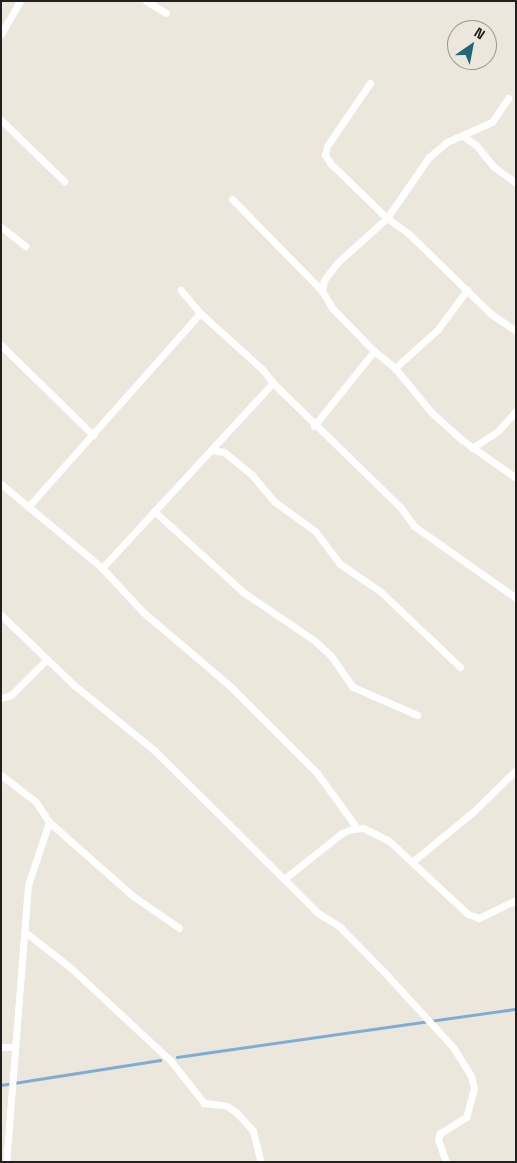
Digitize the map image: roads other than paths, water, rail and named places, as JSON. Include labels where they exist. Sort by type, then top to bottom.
[{"type":"street","points":[[1,34],[20,1]]},
{"type":"street","points":[[146,1],[166,13]]},
{"type":"street","points":[[370,83],[327,146],[325,155],[331,164],[387,218],[408,233],[491,314],[516,331]]},
{"type":"street","points":[[322,291],[324,280],[338,262],[387,218],[429,156],[447,142],[492,122],[508,98]]},
{"type":"street","points":[[1,120],[64,181]]},
{"type":"street","points":[[463,136],[476,145],[494,167],[516,182]]},
{"type":"street","points":[[232,199],[322,291],[332,308],[374,351],[394,368],[431,412],[472,448],[516,478]]},
{"type":"street","points":[[1,227],[25,246]]},
{"type":"street","points":[[181,290],[200,313],[262,369],[314,426],[401,508],[414,526],[516,598]]},
{"type":"street","points":[[394,368],[438,329],[467,290]]},
{"type":"street","points":[[28,507],[200,313]]},
{"type":"street","points":[[1,345],[93,435]]},
{"type":"street","points":[[314,426],[374,351]]},
{"type":"street","points":[[102,568],[273,383]]},
{"type":"street","points":[[472,448],[498,431],[516,411]]},
{"type":"street","points":[[211,450],[224,452],[244,468],[275,502],[315,532],[340,564],[382,592],[460,667]]},
{"type":"street","points":[[1,484],[102,568],[143,612],[217,674],[317,773],[357,828]]},
{"type":"street","points":[[154,511],[243,592],[315,642],[331,656],[353,687],[417,715]]},
{"type":"street","points":[[1,615],[47,659],[154,750],[318,914],[332,920],[351,938],[453,1047],[474,1088],[466,1117],[440,1133],[438,1139],[446,1162]]},
{"type":"street","points":[[1,698],[11,695],[47,659]]},
{"type":"street","points":[[412,862],[456,827],[516,770]]},
{"type":"street","points":[[1,775],[36,802],[49,822],[133,896],[178,928]]},
{"type":"street","points":[[6,1162],[28,885],[49,822]]},
{"type":"street","points":[[284,879],[342,833],[357,828],[377,832],[412,862],[459,909],[478,918],[516,900]]},
{"type":"street","points":[[25,932],[72,969],[170,1060],[204,1103],[227,1106],[237,1113],[253,1131],[261,1162]]},
{"type":"street","points":[[1,1047],[15,1048]]},
{"type":"waterway","points":[[177,1057],[516,1009]]},
{"type":"waterway","points":[[1,1085],[160,1060]]}]
